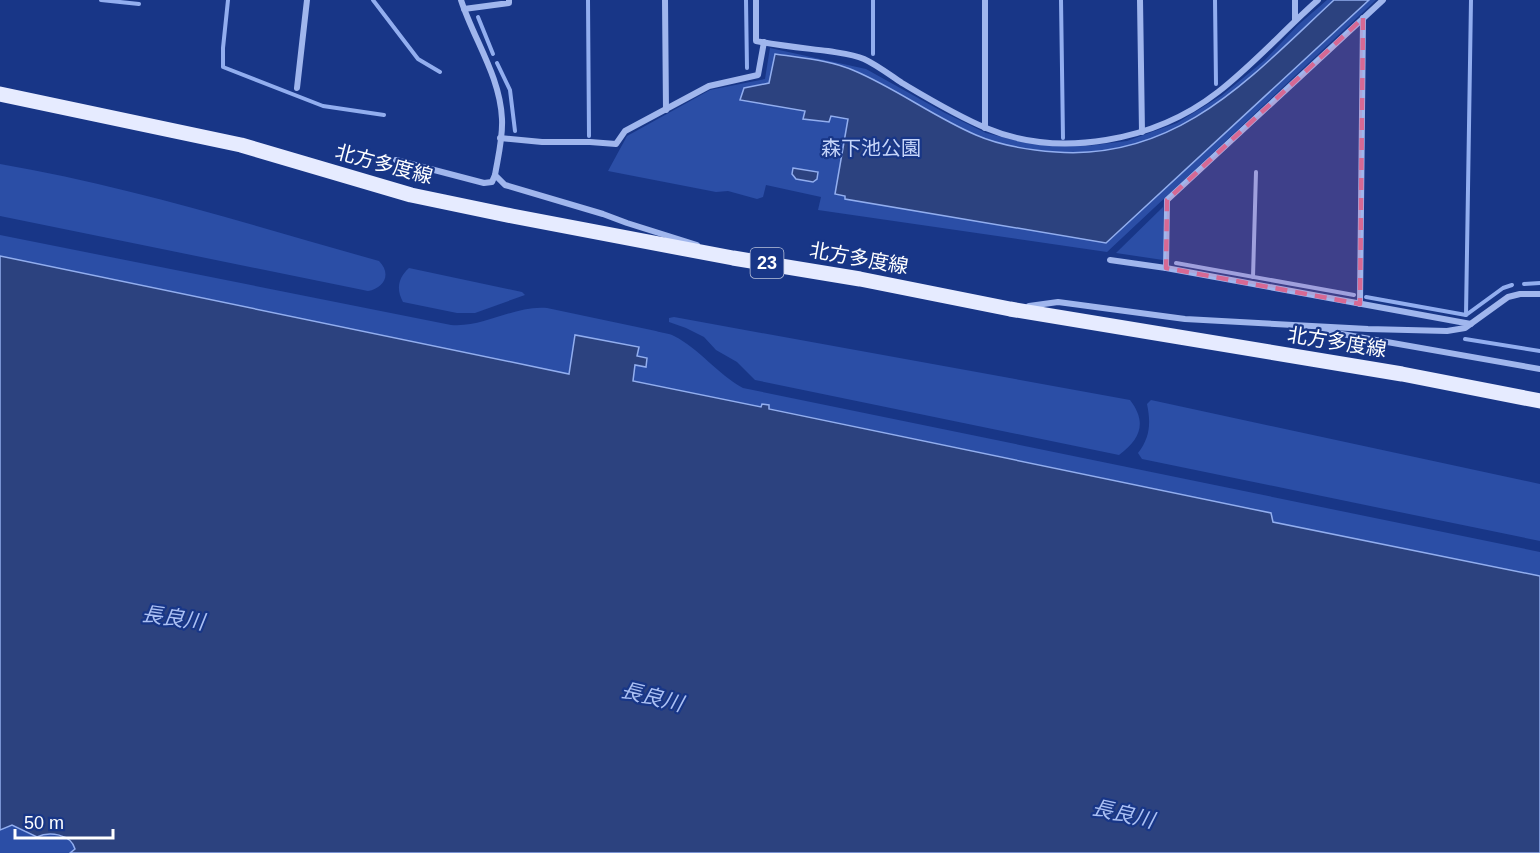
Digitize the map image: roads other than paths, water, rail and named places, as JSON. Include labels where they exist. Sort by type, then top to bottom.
[{"type":"main road","name":"北方多度線","points":[[0,94],[241,145],[411,195],[1010,309],[1402,374],[1540,400]]},
{"type":"street","points":[[297,88],[307,0]]},
{"type":"street","points":[[396,160],[484,183],[492,182],[495,175],[502,119],[490,67],[461,0]]},
{"type":"street","points":[[464,9],[510,3],[510,0]]},
{"type":"street","points":[[664,0],[666,110]]},
{"type":"street","points":[[756,0],[756,41],[863,58],[928,99],[986,128],[1026,140],[1061,142],[1087,142],[1122,137],[1142,132],[1180,116],[1216,94],[1260,57],[1295,20],[1318,0]]},
{"type":"street","points":[[985,0],[986,128]]},
{"type":"street","points":[[1140,0],[1142,132]]},
{"type":"street","points":[[1295,0],[1295,20]]},
{"type":"street","points":[[1166,268],[1167,200],[1383,0]]},
{"type":"street","points":[[1360,304],[1363,18]]},
{"type":"street","points":[[500,138],[542,142],[616,144],[624,131],[709,86],[758,75],[764,42]]},
{"type":"street","points":[[495,175],[505,185],[694,243],[733,258]]},
{"type":"street","points":[[1110,260],[1166,268],[1472,324]]},
{"type":"street","points":[[1010,309],[1058,302],[1161,316],[1301,326],[1447,331],[1465,328],[1508,297],[1520,294],[1540,294]]},
{"type":"street","points":[[1301,326],[1540,369]]},
{"type":"water","name":"森下池公園","points":[[1334,0],[1369,0],[1106,243],[845,199],[845,196],[835,194],[848,119],[831,116],[829,122],[803,119],[805,111],[740,100],[744,88],[769,83],[775,54],[805,58],[836,64],[855,71],[960,128],[995,142],[1056,152],[1100,151],[1139,143],[1176,128],[1210,108],[1273,57]]},
{"type":"water","points":[[793,168],[818,172],[817,179],[813,182],[796,179],[792,174]]},
{"type":"water","name":"長良川","points":[[0,256],[569,374],[575,335],[639,347],[637,356],[647,358],[646,367],[635,365],[633,381],[761,407],[762,404],[769,405],[769,409],[1271,513],[1273,522],[1540,576],[1540,853],[70,853],[75,849],[73,844],[59,835],[47,834],[37,837],[12,825],[0,830]]},
{"type":"waterway","points":[[101,0],[139,4]]},
{"type":"waterway","points":[[228,0],[223,67],[323,106],[384,115]]},
{"type":"waterway","points":[[373,0],[418,59],[440,72]]},
{"type":"waterway","points":[[588,0],[589,136]]},
{"type":"waterway","points":[[746,0],[747,68]]},
{"type":"waterway","points":[[873,0],[873,54]]},
{"type":"waterway","points":[[1061,0],[1063,138]]},
{"type":"waterway","points":[[1215,0],[1216,84]]},
{"type":"waterway","points":[[1466,315],[1471,0]]},
{"type":"waterway","points":[[478,17],[493,54]]},
{"type":"waterway","points":[[497,63],[510,90],[515,131]]},
{"type":"waterway","points":[[1253,277],[1256,172]]},
{"type":"waterway","points":[[1176,263],[1354,295]]},
{"type":"waterway","points":[[1524,284],[1540,283]]},
{"type":"waterway","points":[[1366,297],[1466,315],[1503,288],[1512,285]]},
{"type":"waterway","points":[[1465,339],[1540,351]]}]
